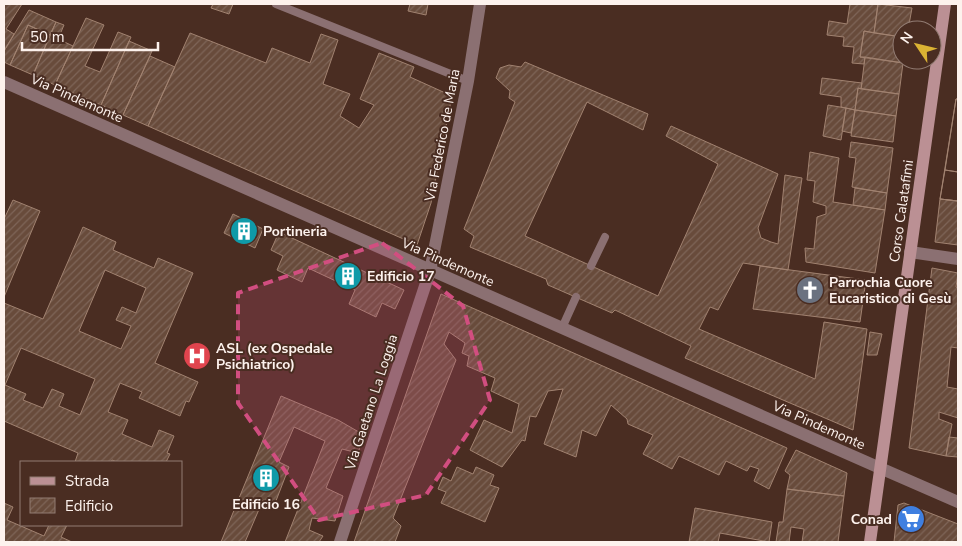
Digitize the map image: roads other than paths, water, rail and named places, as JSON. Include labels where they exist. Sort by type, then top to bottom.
[{"type":"main road","name":"Corso Calatafimi","points":[[870,542],[945,4]]},
{"type":"street","name":"Via Federico de Maria","points":[[430,271],[468,81],[480,4]]},
{"type":"street","name":"Via Pindemonte","points":[[4,82],[958,502]]},
{"type":"street","points":[[910,252],[958,259]]},
{"type":"street","name":"Via Gaetano La Loggia","points":[[340,542],[430,271]]},
{"type":"lane","points":[[276,4],[468,81]]},
{"type":"lane","points":[[591,266],[605,237]]},
{"type":"lane","points":[[562,328],[576,297]]},
{"type":"place","name":"Portineria","points":[[244,231]]},
{"type":"place","name":"Edificio 17","points":[[348,276]]},
{"type":"place","name":"Parrochia Cuore Eucaristico di Gesù","points":[[810,290]]},
{"type":"place","name":"ASL (ex Ospedale Psichiatrico)","points":[[197,356]]},
{"type":"place","name":"Edificio 16","points":[[266,478]]},
{"type":"place","name":"Conad","points":[[911,519]]}]
